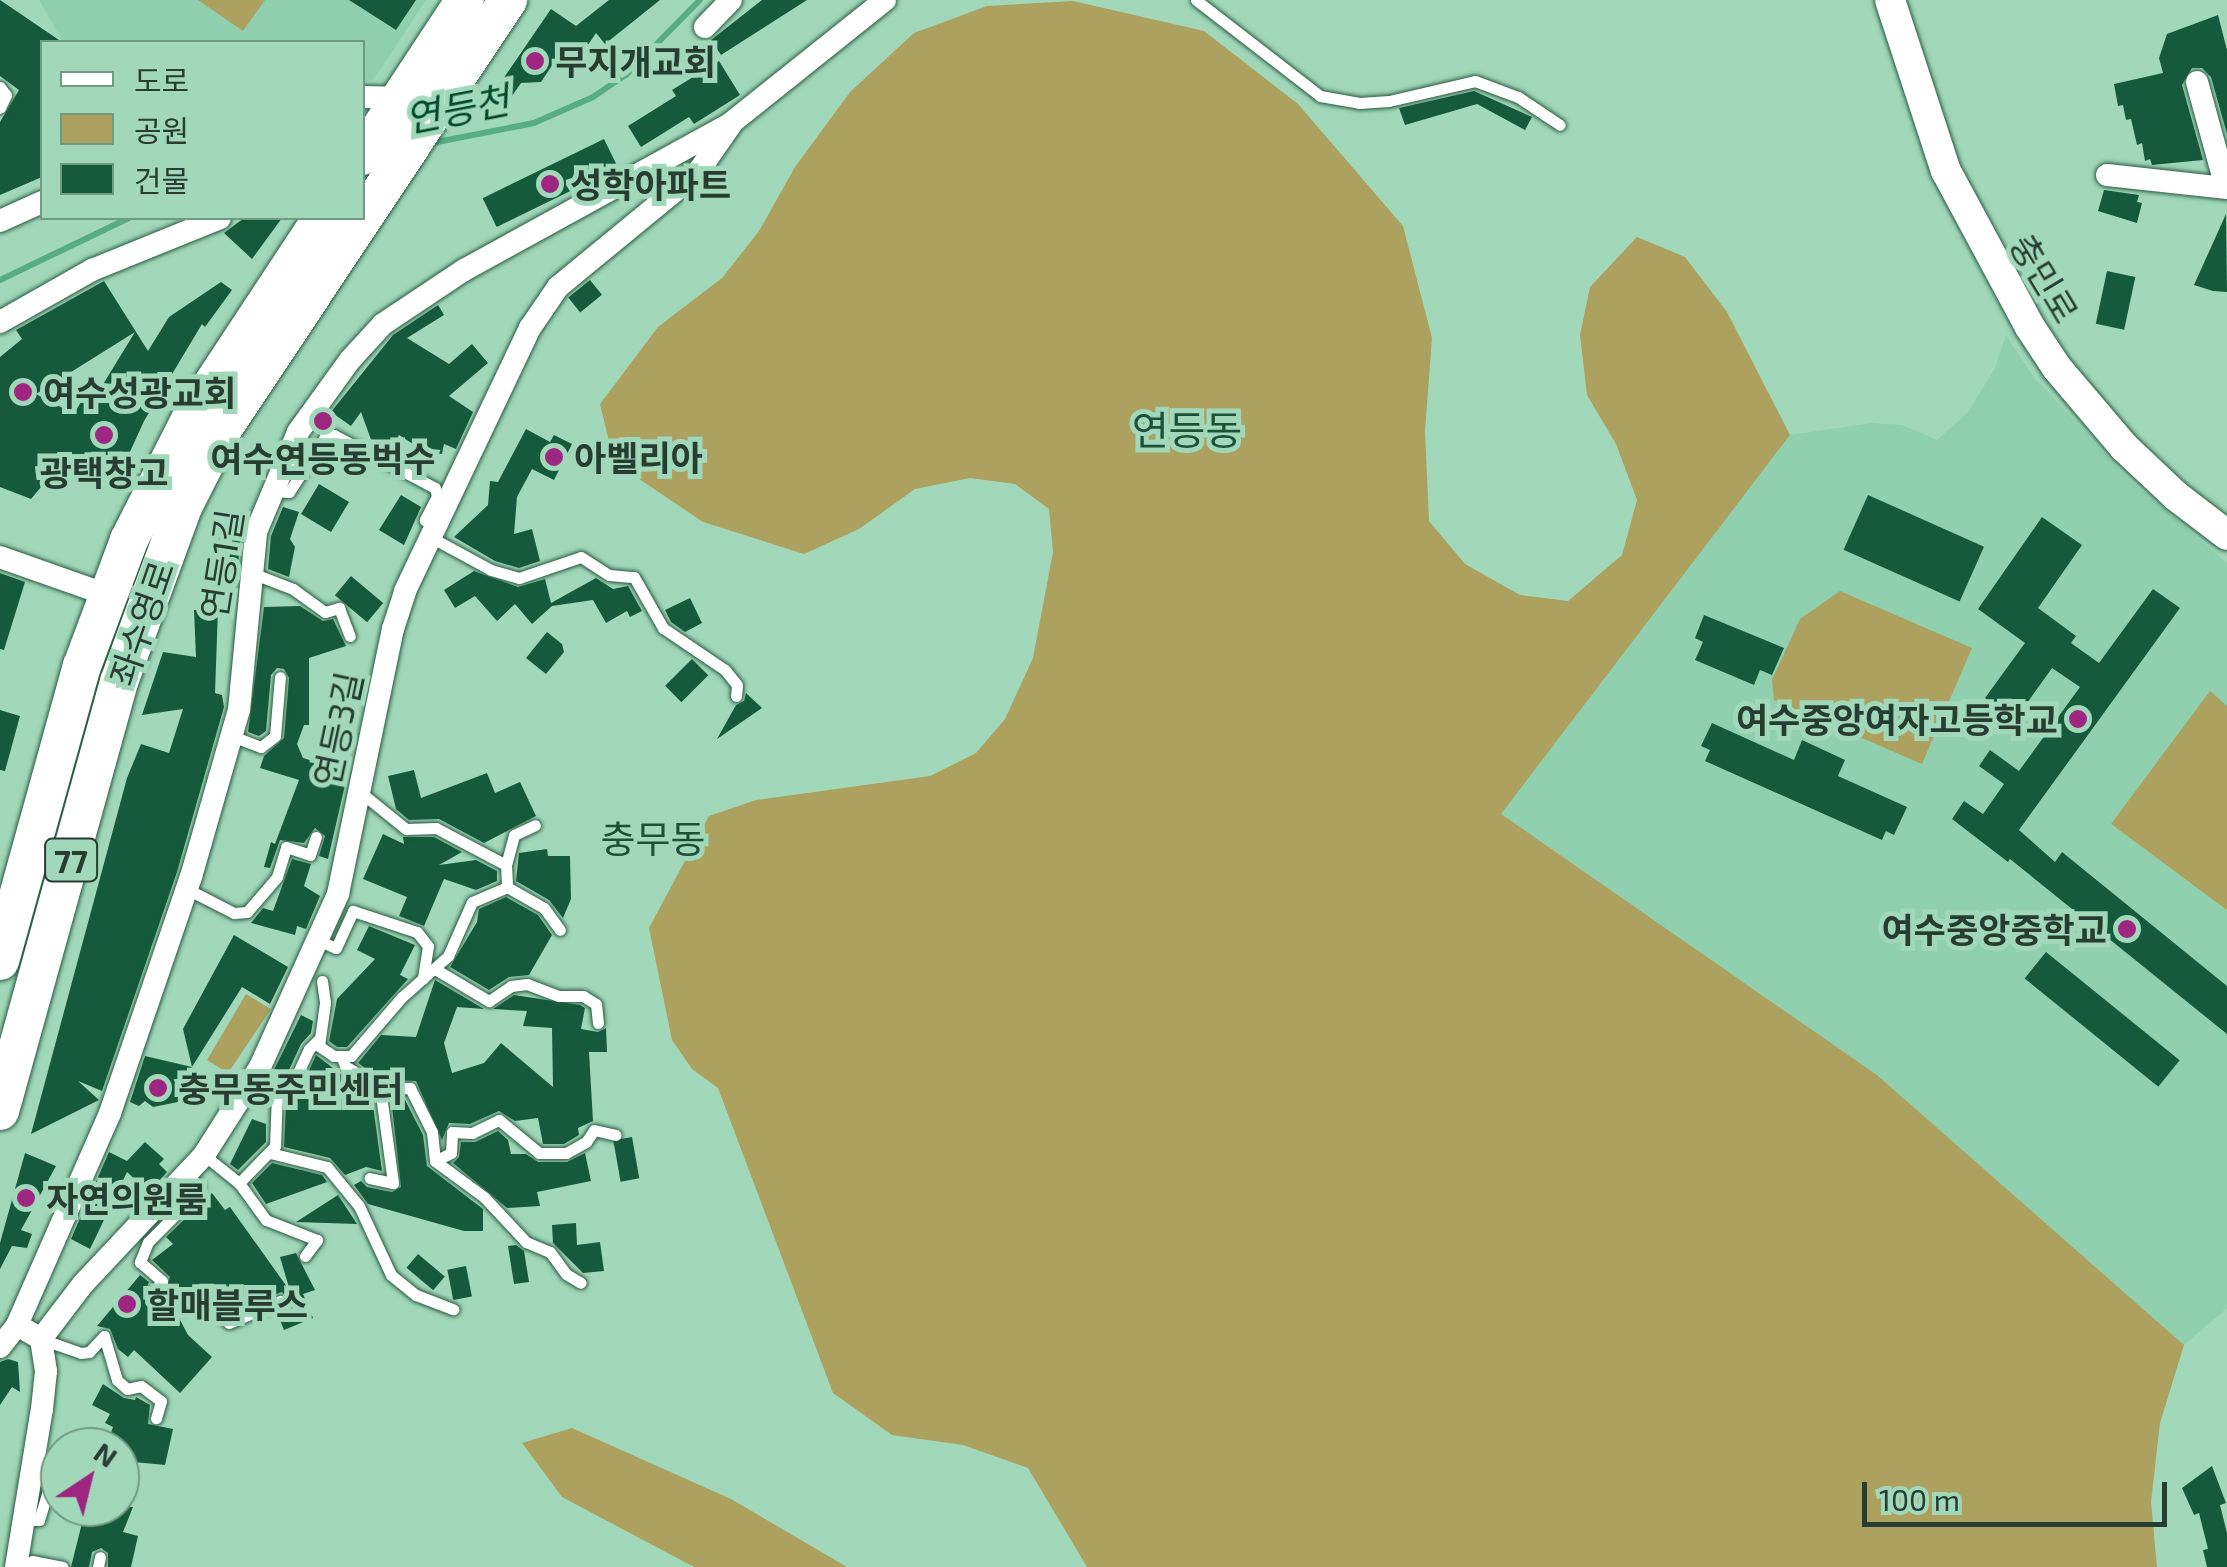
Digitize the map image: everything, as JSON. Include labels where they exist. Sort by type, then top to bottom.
[{"type":"main road","points":[[375,168],[400,98],[464,0]]},
{"type":"main road","points":[[375,168],[442,100],[508,0]]},
{"type":"main road","name":"좌수영로","points":[[0,960],[60,739],[108,595],[321,220]]},
{"type":"main road","name":"좌수영로","points":[[0,1111],[16,993],[137,627],[183,466],[221,432],[345,220]]},
{"type":"street","points":[[705,27],[731,0]]},
{"type":"street","name":"연등1길","points":[[0,1347],[16,1325],[110,1113],[187,888],[239,710],[249,572],[270,492],[298,432],[350,360],[383,324],[464,270],[731,123],[885,0]]},
{"type":"street","name":"충민로","points":[[1890,0],[1909,68],[1946,171],[2030,327],[2057,368],[2124,447],[2176,496],[2227,535]]},
{"type":"street","points":[[2106,175],[2226,187],[2197,82]]},
{"type":"street","points":[[365,97],[442,100]]},
{"type":"street","name":"연등3길","points":[[42,1339],[83,1284],[204,1155],[260,1067],[338,894],[393,629],[406,591],[548,298],[698,172],[731,123]]},
{"type":"street","points":[[2,216],[40,203]]},
{"type":"street","points":[[0,322],[92,270],[215,220]]},
{"type":"street","points":[[0,556],[108,595]]},
{"type":"street","points":[[16,1325],[42,1339],[46,1371],[16,1562]]},
{"type":"lane","points":[[1196,0],[1320,96],[1360,103],[1389,101],[1475,81],[1518,97],[1560,124]]},
{"type":"lane","points":[[0,88],[6,95],[0,108]]},
{"type":"lane","points":[[270,492],[290,492],[325,437],[334,435],[435,488],[437,496],[426,520],[436,535],[491,570],[519,578],[581,556],[608,575],[634,577],[663,628],[724,670],[737,684],[736,696]]},
{"type":"lane","points":[[249,572],[294,589],[325,612],[339,608],[350,636]]},
{"type":"lane","points":[[232,736],[261,747],[275,736],[280,677]]},
{"type":"lane","points":[[360,792],[406,829],[436,828],[506,865]]},
{"type":"lane","points":[[507,888],[506,865],[514,835],[535,825]]},
{"type":"lane","points":[[187,888],[234,913],[247,912],[277,876],[286,847],[310,855],[316,837]]},
{"type":"lane","points":[[507,888],[544,908],[560,930]]},
{"type":"lane","points":[[342,1058],[362,1048],[396,1004],[448,956],[472,902],[507,888]]},
{"type":"lane","points":[[320,941],[336,948],[353,911],[417,932],[428,946],[423,979]]},
{"type":"lane","points":[[435,969],[489,1001],[511,986],[527,984],[560,996],[583,996],[596,1004],[598,1022]]},
{"type":"lane","points":[[322,980],[325,1003],[319,1046],[342,1058],[344,1066],[380,1089],[410,1088],[432,1132],[435,1162],[484,1197],[526,1242],[550,1252],[566,1274],[581,1283]]},
{"type":"lane","points":[[238,1183],[270,1153],[278,1132],[277,1093],[288,1092],[312,1043],[319,1039]]},
{"type":"lane","points":[[370,1178],[394,1184],[380,1089]]},
{"type":"lane","points":[[435,1162],[451,1153],[452,1132],[472,1133],[499,1120],[539,1152],[566,1153],[599,1128],[615,1135]]},
{"type":"lane","points":[[270,1153],[327,1167],[358,1206],[391,1276],[416,1296],[453,1309]]},
{"type":"lane","points":[[204,1155],[238,1183],[266,1220],[317,1240],[306,1256]]},
{"type":"lane","points":[[187,1174],[199,1187],[198,1193],[148,1242],[140,1262],[162,1280],[153,1292],[167,1310],[179,1309],[200,1295],[229,1322],[280,1301]]},
{"type":"lane","points":[[42,1339],[81,1354],[89,1352],[104,1336],[117,1380],[127,1389],[141,1386],[161,1402],[156,1418]]},
{"type":"lane","points":[[25,1520],[40,1517]]},
{"type":"lane","points":[[16,1562],[62,1567]]},
{"type":"shaded area","points":[[39,0],[426,0],[374,79],[365,81],[365,40],[62,40]]},
{"type":"shaded area","points":[[2006,335],[2033,376],[2127,478],[2227,563],[2227,1308],[2184,1345],[1877,1075],[1500,814],[1790,435],[1871,423],[1902,425],[1937,440],[1968,412],[1995,368]]},
{"type":"green space","points":[[198,0],[265,0],[243,31]]},
{"type":"green space","points":[[1073,1],[1204,31],[1298,104],[1403,226],[1432,338],[1425,431],[1429,521],[1465,564],[1520,595],[1568,601],[1622,555],[1637,500],[1616,444],[1587,395],[1580,335],[1590,287],[1637,237],[1685,257],[1727,312],[1790,435],[1501,814],[1877,1075],[2184,1345],[2160,1423],[2151,1502],[2157,1567],[1087,1567],[1028,1468],[963,1445],[892,1435],[833,1393],[718,1088],[692,1069],[672,1040],[649,928],[709,816],[756,800],[930,776],[976,753],[1005,719],[1033,658],[1053,552],[1049,509],[1015,484],[970,478],[915,489],[859,529],[804,554],[703,522],[614,462],[600,404],[658,327],[722,278],[759,231],[795,167],[850,92],[914,33],[987,6]]},
{"type":"green space","points":[[1840,591],[1972,648],[1922,764],[1774,700],[1772,680],[1800,619]]},
{"type":"green space","points":[[2210,691],[2227,706],[2227,910],[2111,824]]},
{"type":"green space","points":[[246,994],[271,1009],[228,1073],[207,1060]]},
{"type":"green space","points":[[572,1428],[731,1499],[847,1567],[694,1567],[562,1497],[522,1443]]},
{"type":"building","points":[[0,0],[59,40],[40,40],[40,178],[0,195],[0,122],[19,90],[0,76]]},
{"type":"building","points":[[349,0],[416,0],[396,30]]},
{"type":"building","points":[[609,0],[660,0],[605,44],[596,33],[578,60],[563,49],[541,82],[521,83],[512,96],[488,101],[551,9],[576,26]]},
{"type":"building","points":[[762,0],[807,0],[721,55],[711,40]]},
{"type":"building","points":[[2218,15],[2227,50],[2227,134],[2211,77],[2202,68],[2192,68],[2182,85],[2203,160],[2152,165],[2150,159],[2145,161],[2142,143],[2137,145],[2123,105],[2118,106],[2114,84],[2163,73],[2159,58],[2167,34]]},
{"type":"building","points":[[719,61],[740,95],[694,124],[689,117],[641,147],[628,126],[676,96],[672,90]]},
{"type":"building","points":[[1474,91],[1532,117],[1525,130],[1477,104],[1405,125],[1399,108]]},
{"type":"building","name":"성학아파트","points":[[604,139],[618,168],[497,227],[483,198]]},
{"type":"building","points":[[2104,190],[2139,195],[2137,202],[2142,203],[2137,223],[2098,211]]},
{"type":"building","points":[[2226,214],[2227,292],[2213,291],[2194,285]]},
{"type":"building","points":[[241,220],[281,220],[252,259],[224,233]]},
{"type":"building","points":[[2107,271],[2135,277],[2124,330],[2096,324]]},
{"type":"building","points":[[590,280],[602,295],[580,312],[568,298]]},
{"type":"building","points":[[104,281],[148,351],[169,317],[221,282],[232,290],[205,327],[202,324],[144,421],[129,454],[123,452],[111,483],[57,468],[31,499],[0,487],[0,357],[22,339],[16,330]],"holes":[[[135,332],[91,404],[82,400],[74,414],[36,394]]]},
{"type":"building","points":[[438,305],[444,315],[407,338],[449,364],[472,344],[488,363],[449,396],[473,412],[456,449],[444,444],[442,454],[424,451],[399,435],[389,453],[373,445],[361,412],[351,426],[331,412],[393,335]]},
{"type":"building","points":[[526,429],[550,442],[554,435],[572,444],[554,480],[532,469],[517,497],[514,534],[532,529],[540,561],[519,568],[495,561],[454,537],[488,505],[490,481],[498,482]]},
{"type":"building","points":[[319,484],[349,502],[331,532],[301,514]]},
{"type":"building","points":[[401,495],[421,507],[404,545],[379,530]]},
{"type":"building","points":[[1868,495],[1984,547],[1960,601],[1844,550]]},
{"type":"building","points":[[283,507],[299,512],[290,539],[295,547],[289,577],[268,569],[271,536]]},
{"type":"building","points":[[2042,517],[2082,545],[2038,608],[2076,636],[2071,643],[2099,663],[2153,589],[2180,608],[2019,830],[2055,862],[2062,852],[2227,986],[2227,1034],[2010,859],[2008,862],[1952,819],[1964,801],[1983,814],[2004,784],[1979,766],[1990,750],[2019,771],[2080,687],[2052,668],[2015,720],[1985,698],[2025,643],[1978,609]]},
{"type":"building","points":[[223,524],[242,528],[236,580],[207,575]]},
{"type":"building","points":[[474,571],[518,587],[545,579],[551,603],[596,578],[613,589],[628,586],[642,611],[630,617],[627,611],[606,623],[593,600],[552,606],[532,624],[515,604],[497,621],[475,596],[455,608],[444,590]]},
{"type":"building","points":[[0,573],[25,582],[4,650],[0,649]]},
{"type":"building","points":[[351,576],[383,603],[367,622],[335,595]]},
{"type":"building","points":[[690,598],[702,623],[685,632],[671,622],[665,610]]},
{"type":"building","points":[[300,606],[323,621],[333,619],[346,646],[309,658],[309,725],[304,725],[297,744],[303,758],[348,772],[328,859],[319,856],[325,836],[315,828],[304,843],[280,840],[270,868],[264,867],[271,842],[275,844],[299,780],[260,768],[264,756],[284,738],[289,678],[284,669],[277,668],[271,675],[266,731],[259,736],[248,732],[264,607]]},
{"type":"building","points":[[218,609],[215,693],[222,695],[224,707],[177,872],[102,1091],[78,1081],[99,1100],[31,1134],[127,778],[141,744],[169,753],[183,709],[142,715],[163,652],[196,657],[194,610]]},
{"type":"building","points":[[1704,615],[1784,648],[1772,675],[1760,670],[1754,685],[1695,660],[1703,642],[1695,638]]},
{"type":"building","points":[[547,632],[562,644],[564,652],[546,674],[526,658]]},
{"type":"building","points":[[692,659],[708,675],[681,702],[665,686]]},
{"type":"building","points":[[746,693],[762,708],[717,739],[736,705],[744,701]]},
{"type":"building","points":[[0,710],[20,716],[5,771],[0,770]]},
{"type":"building","points":[[1712,723],[1794,760],[1802,740],[1845,760],[1838,776],[1907,807],[1894,835],[1886,831],[1882,840],[1705,761],[1710,750],[1701,746]]},
{"type":"building","points":[[414,770],[421,798],[487,773],[495,793],[520,782],[536,816],[484,843],[439,819],[409,820],[396,809],[388,776]]},
{"type":"building","points":[[383,834],[404,844],[403,837],[434,837],[462,852],[439,865],[476,860],[497,871],[497,881],[476,890],[444,879],[424,926],[399,916],[407,897],[363,879]]},
{"type":"building","points":[[547,849],[548,856],[570,856],[571,899],[563,918],[549,900],[516,881],[519,853]]},
{"type":"building","points":[[292,859],[311,864],[304,886],[320,896],[306,929],[297,926],[295,935],[251,923],[263,908],[273,911]]},
{"type":"building","points":[[506,897],[538,915],[552,935],[529,975],[509,977],[489,990],[450,967],[477,922],[479,909]]},
{"type":"building","points":[[369,926],[415,945],[400,975],[408,979],[347,1047],[337,1047],[329,1041],[337,999],[375,959],[357,950]]},
{"type":"building","points":[[234,935],[288,967],[270,1004],[242,987],[192,1067],[183,1029]]},
{"type":"building","points":[[2046,952],[2180,1060],[2158,1087],[2025,978]]},
{"type":"building","points":[[435,980],[484,1009],[457,1007],[444,1043],[452,1073],[484,1063],[501,1043],[553,1087],[552,1028],[523,1026],[527,1011],[493,1009],[514,995],[585,1008],[581,1029],[598,1032],[606,1028],[607,1052],[589,1052],[593,1121],[578,1128],[579,1135],[564,1144],[543,1144],[538,1118],[515,1121],[499,1111],[470,1124],[449,1123],[442,1140],[416,1081],[382,1080],[358,1063],[381,1035],[416,1037]]},
{"type":"building","points":[[301,1015],[313,1021],[311,1033],[301,1044],[283,1083],[276,1084],[269,1080]]},
{"type":"building","points":[[316,1055],[372,1098],[382,1171],[366,1167],[345,1175],[330,1158],[284,1147],[286,1102],[297,1097]]},
{"type":"building","name":"충무동주민센터","points":[[145,1056],[192,1067],[178,1102],[153,1107],[145,1101],[139,1106],[130,1102]]},
{"type":"building","points":[[391,1098],[404,1098],[423,1135],[427,1166],[483,1209],[483,1231],[464,1231],[368,1204],[354,1185],[361,1181],[367,1187],[392,1192],[401,1187]]},
{"type":"building","points":[[252,1119],[266,1124],[266,1142],[238,1170],[230,1164]]},
{"type":"building","points":[[498,1131],[508,1140],[511,1154],[526,1154],[538,1162],[567,1162],[585,1153],[591,1181],[537,1192],[540,1206],[507,1208],[453,1163],[459,1157],[461,1142],[475,1142]]},
{"type":"building","points":[[632,1137],[639,1178],[621,1182],[613,1140]]},
{"type":"building","points":[[145,1142],[164,1159],[159,1164],[167,1172],[149,1192],[127,1172],[90,1249],[71,1239],[109,1152],[127,1161]]},
{"type":"building","name":"자연의원룸","points":[[25,1153],[56,1166],[21,1230],[32,1234],[27,1248],[12,1246],[0,1269],[0,1243]]},
{"type":"building","points":[[272,1163],[322,1175],[327,1182],[266,1204],[252,1183]]},
{"type":"building","points":[[212,1193],[225,1210],[230,1207],[290,1291],[280,1257],[296,1253],[315,1290],[303,1294],[313,1318],[284,1330],[277,1313],[289,1301],[282,1292],[246,1305],[238,1287],[221,1302],[202,1286],[176,1300],[165,1292],[170,1277],[152,1260],[173,1244],[166,1237]]},
{"type":"building","points":[[338,1195],[357,1224],[296,1222]]},
{"type":"building","points":[[576,1223],[577,1245],[600,1242],[604,1271],[583,1273],[553,1243],[552,1225]]},
{"type":"building","points":[[516,1245],[524,1251],[529,1282],[514,1284],[508,1246]]},
{"type":"building","points":[[418,1254],[445,1276],[433,1290],[406,1268]]},
{"type":"building","points":[[466,1266],[472,1296],[453,1300],[447,1270]]},
{"type":"building","points":[[140,1275],[149,1282],[144,1295],[160,1315],[179,1318],[188,1335],[212,1357],[180,1393],[134,1350],[128,1357],[118,1349],[110,1329],[97,1326]]},
{"type":"building","points":[[0,1362],[18,1362],[20,1392],[12,1387],[0,1405]]},
{"type":"building","points":[[103,1384],[124,1398],[136,1397],[150,1405],[148,1424],[173,1429],[165,1465],[140,1463],[140,1427],[113,1427],[105,1423],[110,1414],[92,1405]]},
{"type":"building","points":[[2212,1466],[2226,1503],[2220,1505],[2227,1533],[2227,1567],[2207,1567],[2203,1550],[2208,1549],[2199,1513],[2194,1515],[2182,1488]]},
{"type":"building","points":[[81,1527],[125,1527],[123,1532],[138,1536],[131,1567],[108,1567],[108,1553],[101,1548],[92,1552],[89,1567],[71,1567]]},
{"type":"waterway","name":"연등천","points":[[427,144],[534,123],[593,97],[626,75],[700,0]]},
{"type":"waterway","name":"연등천","points":[[0,280],[125,220]]},
{"type":"place","name":"무지개교회","points":[[535,61]]},
{"type":"place","name":"성학아파트","points":[[550,184]]},
{"type":"place","name":"여수성광교회","points":[[23,392]]},
{"type":"place","name":"여수연등동벅수","points":[[323,421]]},
{"type":"place","name":"광택창고","points":[[104,435]]},
{"type":"place","name":"아벨리아","points":[[554,457]]},
{"type":"place","name":"여수중앙여자고등학교","points":[[2078,719]]},
{"type":"place","name":"여수중앙중학교","points":[[2127,929]]},
{"type":"place","name":"충무동주민센터","points":[[158,1088]]},
{"type":"place","name":"자연의원룸","points":[[26,1198]]},
{"type":"place","name":"할매블루스","points":[[127,1304]]},
{"type":"district","name":"연등동","points":[[1187,429]]},
{"type":"district","name":"충무동","points":[[653,839]]}]
